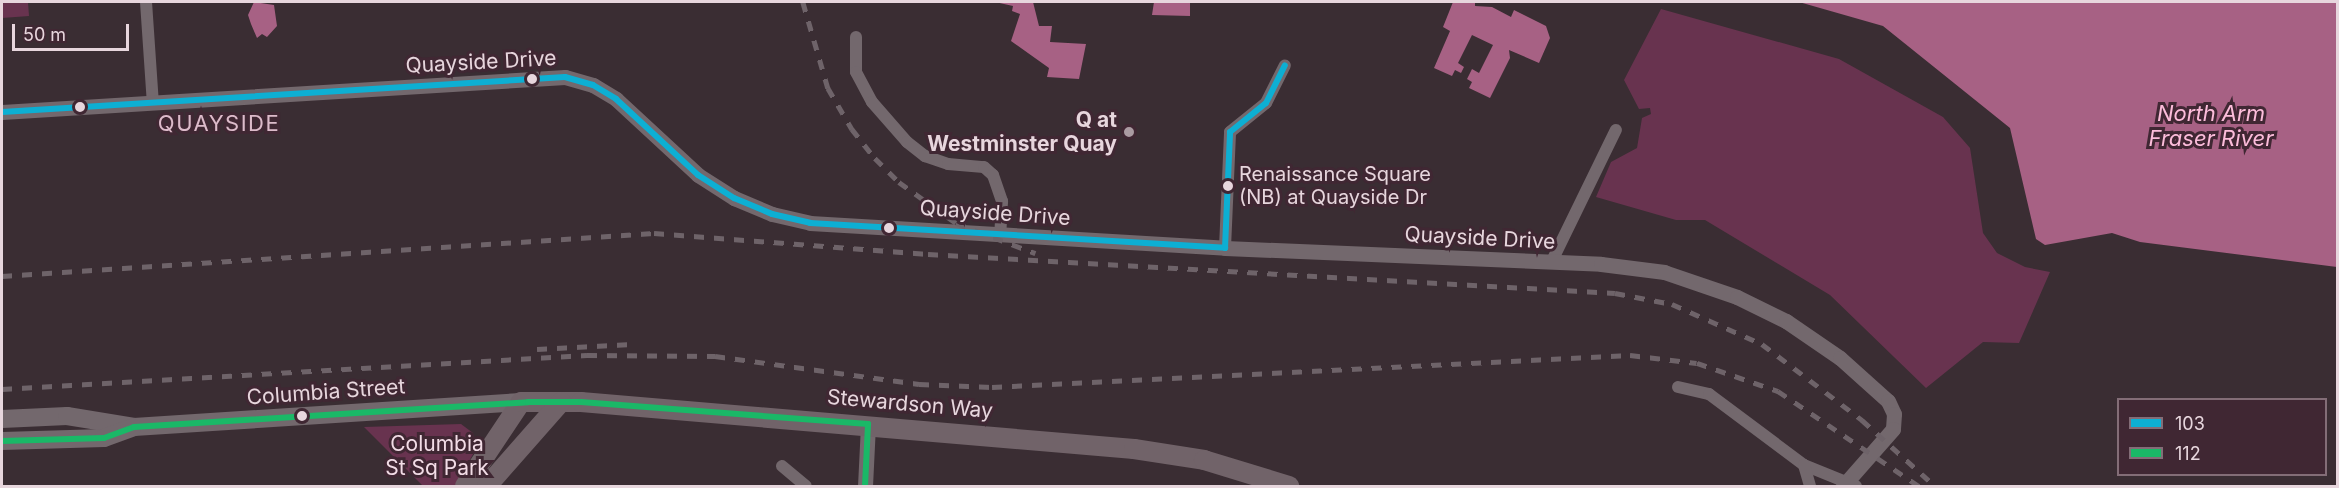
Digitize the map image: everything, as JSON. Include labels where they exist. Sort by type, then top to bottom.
[{"type":"main road","name":"Stewardson Way","points":[[521,402],[561,402],[868,424],[1134,449],[1204,460],[1289,486]]},
{"type":"main road","name":"Columbia Street","points":[[2,419],[67,416],[134,428],[521,402]]},
{"type":"main road","points":[[465,486],[521,402]]},
{"type":"main road","points":[[487,486],[561,402]]},
{"type":"main road","name":"Columbia Street","points":[[2,441],[104,438],[134,428]]},
{"type":"street","points":[[146,2],[153,104]]},
{"type":"street","points":[[856,37],[856,72],[872,102],[907,142],[925,156],[948,164],[984,167],[993,175],[1002,201],[1000,235]]},
{"type":"street","points":[[1225,248],[1230,132],[1266,103],[1285,65]]},
{"type":"street","name":"Quayside Drive","points":[[2,112],[565,77],[593,85],[616,99],[698,175],[734,198],[772,214],[810,223],[1225,248],[1551,263],[1664,272],[1737,297],[1810,336],[1890,405],[1893,429],[1843,486]]},
{"type":"street","points":[[1551,263],[1616,130]]},
{"type":"street","points":[[1678,387],[1709,394],[1804,465],[1856,486]]},
{"type":"street","points":[[865,486],[868,424]]},
{"type":"street","points":[[1804,465],[1809,486]]},
{"type":"street","points":[[782,466],[806,486]]},
{"type":"green space","points":[[2,2],[28,2],[29,16],[2,18]]},
{"type":"green space","points":[[1661,9],[1839,59],[1943,117],[1970,148],[1983,233],[1997,253],[2025,267],[2050,272],[2019,343],[1983,342],[1926,388],[1830,295],[1705,220],[1676,220],[1596,197],[1611,162],[1637,148],[1642,118],[1651,114],[1650,108],[1639,109],[1624,80]]},
{"type":"green space","name":"Columbia St Sq Park","points":[[461,424],[473,433],[476,449],[455,486],[423,486],[364,427]]},
{"type":"water","points":[[254,2],[274,5],[277,26],[267,37],[262,34],[257,38],[251,24],[248,15]]},
{"type":"water","points":[[995,2],[1033,2],[1039,26],[1052,26],[1050,42],[1086,44],[1079,79],[1047,77],[1049,68],[1011,41],[1020,14],[1012,11],[1013,6]]},
{"type":"water","points":[[1154,2],[1190,2],[1190,16],[1152,15]]},
{"type":"water","points":[[1453,2],[1475,2],[1475,6],[1492,7],[1511,17],[1514,10],[1546,26],[1550,38],[1539,63],[1509,50],[1510,58],[1490,98],[1469,88],[1472,82],[1467,79],[1472,69],[1479,73],[1493,45],[1472,35],[1458,63],[1464,67],[1461,73],[1455,70],[1452,76],[1434,68],[1450,31],[1443,27]]},
{"type":"water","name":"North Arm Fraser River","points":[[1799,2],[2337,2],[2337,267],[2140,242],[2112,233],[2045,245],[2036,239],[2010,128],[1883,26]]},
{"type":"railway","points":[[803,2],[828,88],[852,129],[875,158],[899,182],[956,223],[1035,253]]},
{"type":"railway","points":[[2,276],[654,233],[928,254],[1615,293],[1672,304],[1762,344],[1862,420],[1935,486]]},
{"type":"railway","points":[[537,349],[632,344]]},
{"type":"railway","points":[[2,389],[587,355],[715,356],[919,384],[992,387],[1630,355],[1697,363],[1778,391],[1919,486]]},
{"type":"transit line","name":"103","points":[[1225,248],[1230,132],[1266,103],[1285,65]]},
{"type":"transit line","name":"103","points":[[2,112],[565,77],[593,85],[616,99],[698,175],[734,198],[772,214],[810,223],[1225,248]]},
{"type":"transit line","name":"112","points":[[2,441],[104,438],[134,427],[528,402],[581,402],[868,424]]},
{"type":"transit line","name":"112","points":[[865,486],[868,424]]},
{"type":"place","name":"Q at Westminster Quay","points":[[1129,132]]},
{"type":"place","name":"Renaissance Square (NB) at Quayside Dr","points":[[1228,186]]},
{"type":"district","name":"QUAYSIDE","points":[[219,124]]}]
